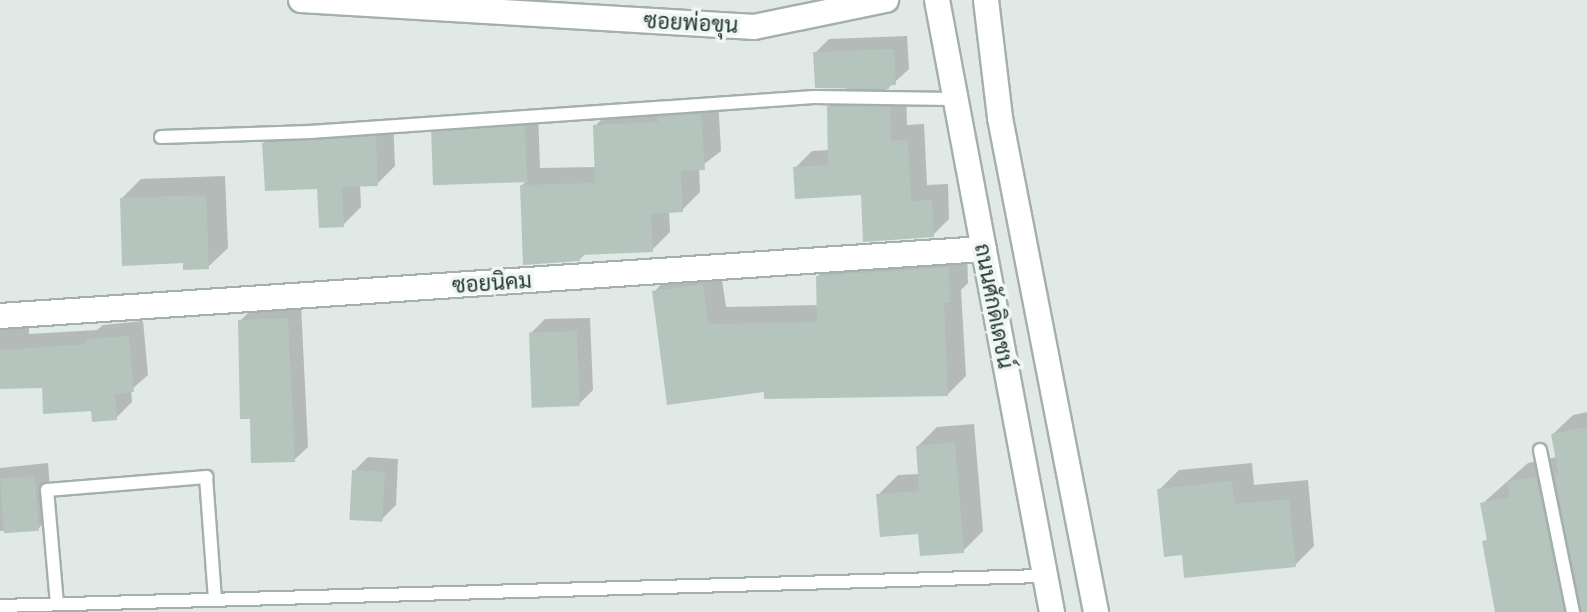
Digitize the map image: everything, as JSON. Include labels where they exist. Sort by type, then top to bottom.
[{"type":"street","name":"ซอยพ่อขุน","points":[[301,0],[754,27],[886,0]]},
{"type":"street","name":"ถนนศักดิเดชน์","points":[[937,0],[953,99],[1052,612]]},
{"type":"street","points":[[986,0],[1000,118],[1096,612]]},
{"type":"street","name":"ซอยนิคม","points":[[0,316],[984,249]]},
{"type":"lane","points":[[161,137],[405,126],[814,97],[953,99]]},
{"type":"lane","points":[[1540,450],[1573,612]]},
{"type":"lane","points":[[57,604],[47,490],[206,477],[215,599]]},
{"type":"lane","points":[[0,606],[1044,576]]},
{"type":"building","points":[[894,49],[896,85],[889,85],[889,89],[815,88],[813,52]]},
{"type":"building","points":[[827,106],[890,107],[891,141],[908,140],[911,201],[932,200],[934,237],[863,242],[861,195],[795,199],[793,167],[828,165]]},
{"type":"building","points":[[701,114],[705,170],[681,171],[683,212],[651,214],[653,252],[580,255],[580,261],[523,265],[520,185],[595,183],[593,125],[658,122],[658,117]]},
{"type":"building","points":[[525,126],[527,182],[433,185],[431,129]]},
{"type":"building","points":[[376,136],[378,186],[342,187],[344,227],[319,228],[317,189],[265,191],[262,143]]},
{"type":"building","points":[[206,195],[209,269],[183,270],[183,263],[122,266],[120,198]]},
{"type":"building","points":[[949,267],[950,303],[944,303],[948,396],[764,399],[764,392],[667,405],[652,291],[703,284],[708,324],[817,322],[816,276]]},
{"type":"building","points":[[288,318],[295,462],[251,463],[250,419],[240,419],[238,320]]},
{"type":"building","points":[[577,331],[580,406],[532,408],[529,333]]},
{"type":"building","points":[[129,336],[134,392],[115,394],[117,420],[92,422],[91,411],[43,414],[42,388],[0,389],[0,350],[86,344],[85,339]]},
{"type":"building","points":[[1587,427],[1587,612],[1582,612],[1554,473],[1558,472],[1551,434]]},
{"type":"building","points":[[955,442],[964,553],[920,556],[918,534],[880,537],[876,494],[919,491],[916,446]]},
{"type":"building","points":[[352,470],[385,472],[382,522],[349,520]]},
{"type":"building","points":[[35,476],[39,531],[4,533],[0,478]]},
{"type":"building","points":[[1536,476],[1564,612],[1495,612],[1482,541],[1487,540],[1480,503],[1510,497],[1507,482]]},
{"type":"building","points":[[1232,481],[1235,504],[1289,499],[1296,567],[1184,578],[1182,555],[1164,557],[1157,489]]}]
